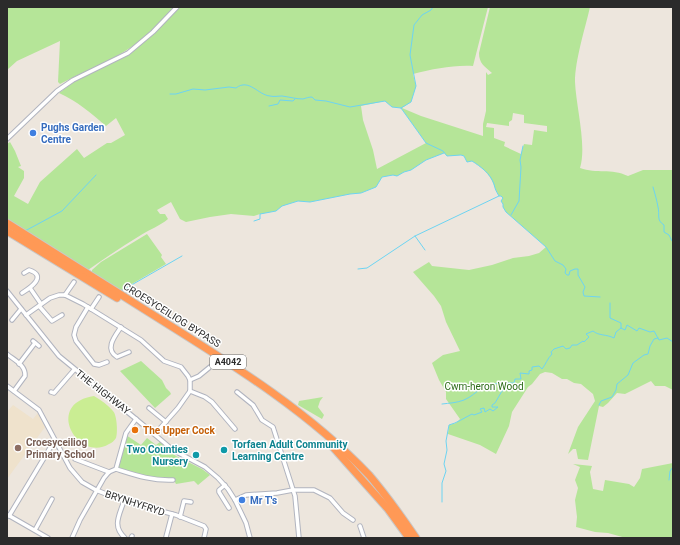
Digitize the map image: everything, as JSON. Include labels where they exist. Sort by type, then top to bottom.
[{"type":"highway","name":"CROESYCEILIOG BYPASS","points":[[7,223],[224,359],[310,420],[356,462],[387,497],[416,538]]},
{"type":"highway","name":"CROESYCEILIOG BYPASS","points":[[7,231],[222,362],[301,418],[330,443],[349,464],[388,509],[409,538]]},
{"type":"street","points":[[7,139],[57,91],[73,80],[128,53],[153,32],[177,7]]},
{"type":"street","points":[[22,293],[36,282],[37,275],[29,270],[24,273]]},
{"type":"street","points":[[65,295],[74,282]]},
{"type":"street","points":[[30,288],[52,321],[62,315]]},
{"type":"street","name":"THE HIGHWAY","points":[[7,291],[59,356],[74,370],[173,450],[211,471],[225,485],[235,500],[246,523],[250,538]]},
{"type":"street","points":[[26,315],[50,298],[65,295],[90,308],[141,340],[164,361],[181,366],[190,380],[190,391],[155,434]]},
{"type":"street","points":[[99,297],[76,327],[74,335],[76,341],[94,364],[99,365],[105,361]]},
{"type":"street","points":[[12,320],[21,309]]},
{"type":"street","points":[[120,328],[110,346],[114,355],[116,356],[126,352]]},
{"type":"street","points":[[19,364],[34,342],[39,346]]},
{"type":"street","points":[[7,354],[25,370],[25,376],[14,391]]},
{"type":"street","points":[[190,380],[199,376],[210,368]]},
{"type":"street","points":[[51,392],[54,393],[74,370]]},
{"type":"street","name":"BRYNHYFRYD","points":[[7,386],[39,410],[73,473],[82,482],[96,490],[124,501],[172,514],[204,526],[206,529],[204,538]]},
{"type":"street","points":[[190,391],[212,402],[235,429]]},
{"type":"street","points":[[237,392],[253,405],[262,420],[273,427],[296,501],[299,538]]},
{"type":"street","points":[[149,408],[166,422]]},
{"type":"street","points":[[116,469],[126,433],[136,419]]},
{"type":"street","points":[[48,538],[8,515],[50,448],[56,444]]},
{"type":"street","points":[[75,459],[109,472]]},
{"type":"street","points":[[72,538],[96,490],[109,472],[116,469],[143,478],[158,481],[173,480]]},
{"type":"street","points":[[225,485],[219,490],[219,492],[228,508]]},
{"type":"street","points":[[235,500],[246,495],[277,493],[293,490],[314,490],[330,498],[353,520]]},
{"type":"street","points":[[35,530],[52,499]]},
{"type":"street","points":[[124,501],[117,525],[119,531],[125,538]]},
{"type":"street","points":[[180,517],[184,501],[191,502]]},
{"type":"street","points":[[166,537],[172,514]]},
{"type":"street","points":[[360,526],[364,538]]},
{"type":"shaded area","name":"Croesyceiliog Primary School","points":[[13,405],[33,419],[38,413],[45,427],[7,479],[7,412]]},
{"type":"green space","points":[[7,7],[174,7],[152,31],[124,52],[60,84],[58,82],[60,41],[17,61],[7,70]]},
{"type":"green space","name":"Cwm-heron Wood","points":[[180,7],[488,7],[473,66],[458,66],[428,70],[413,74],[416,86],[411,102],[402,108],[421,116],[483,136],[483,124],[486,111],[486,72],[488,75],[492,73],[481,62],[479,53],[490,7],[590,7],[578,54],[575,73],[582,137],[582,159],[580,168],[592,171],[616,172],[628,176],[643,170],[673,170],[673,390],[665,386],[655,386],[651,381],[625,394],[617,393],[603,407],[599,406],[588,460],[578,459],[576,449],[573,449],[568,454],[578,427],[595,401],[593,394],[581,384],[574,383],[567,379],[562,379],[552,373],[545,372],[540,374],[528,387],[512,412],[509,426],[496,454],[480,445],[448,434],[449,425],[456,423],[460,419],[446,399],[446,392],[432,363],[443,355],[460,351],[446,322],[441,306],[413,272],[429,262],[432,266],[469,270],[492,265],[513,258],[529,256],[539,253],[546,247],[506,212],[501,201],[503,198],[499,196],[487,173],[472,161],[467,162],[464,156],[461,155],[447,156],[444,153],[426,160],[411,170],[397,176],[393,175],[382,177],[376,187],[361,193],[310,202],[298,201],[282,206],[276,211],[254,216],[231,214],[186,222],[180,219],[171,202],[157,210],[160,214],[165,214],[168,219],[162,224],[144,233],[88,270],[7,220],[7,144],[10,142],[21,166],[18,167],[24,171],[24,178],[14,196],[28,204],[40,182],[77,149],[84,158],[107,143],[111,143],[125,135],[116,118],[106,126],[78,104],[59,93],[75,81],[126,56],[149,38]],"holes":[[[385,101],[392,107],[401,108],[426,143],[377,169],[373,150],[363,120],[361,106]],[[513,113],[524,115],[524,123],[547,126],[547,132],[534,130],[532,145],[524,144],[521,154],[504,146],[505,142],[494,138],[494,128],[486,127],[487,123],[509,126]]]},
{"type":"green space","points":[[147,234],[162,255],[161,257],[166,264],[120,291],[92,273],[92,270],[101,262]]},
{"type":"green space","points":[[141,361],[162,380],[171,394],[155,408],[120,371]]},
{"type":"green space","points":[[94,396],[113,411],[117,424],[116,438],[110,444],[98,448],[87,446],[78,439],[71,430],[68,420],[71,410],[79,401]]},
{"type":"green space","points":[[323,397],[318,407],[324,415],[322,419],[298,405],[299,401]]},
{"type":"green space","points":[[126,435],[141,445],[147,438],[156,445],[160,442],[176,456],[202,469],[210,475],[198,485],[194,481],[176,484],[173,478],[149,478],[117,467]]},
{"type":"green space","points":[[673,463],[673,538],[626,538],[576,527],[577,517],[575,500],[578,488],[575,480],[580,467],[573,464],[592,466],[590,472],[593,489],[603,491],[605,480],[629,484],[634,487],[640,478],[642,469]]},
{"type":"waterway","points":[[401,108],[411,102],[416,86],[410,55],[414,25],[422,15],[431,10],[433,7]]},
{"type":"waterway","points":[[170,94],[176,94],[193,89],[205,90],[229,87],[236,88],[241,85],[245,85],[266,95],[272,96],[303,99],[312,97],[315,100],[350,107],[385,101],[392,107],[401,108],[426,143],[443,151],[447,156],[464,156],[467,162],[472,161],[485,171],[492,180],[499,196],[503,198],[501,201],[506,212],[546,247],[555,261],[563,265],[566,269],[565,273],[567,275],[569,275],[570,271],[578,269],[578,275],[585,287],[583,292],[584,296],[600,297]]},
{"type":"waterway","points":[[269,106],[278,104],[280,100],[293,101],[295,99]]},
{"type":"waterway","points":[[511,215],[519,201],[520,160],[523,146]]},
{"type":"waterway","points":[[254,221],[260,219],[260,214],[276,211],[282,206],[298,201],[310,202],[361,193],[376,187],[382,177],[393,175],[397,176],[411,170],[426,160],[444,153]]},
{"type":"waterway","points":[[25,231],[62,211],[96,175]]},
{"type":"waterway","points":[[653,187],[659,210],[659,219],[664,225],[664,232],[669,235],[673,241]]},
{"type":"waterway","points":[[358,269],[367,268],[415,236],[499,196]]},
{"type":"waterway","points":[[415,236],[425,250]]},
{"type":"waterway","points":[[121,291],[182,256]]},
{"type":"waterway","points":[[610,303],[610,318],[621,323],[621,328],[625,330],[627,325],[637,331],[639,328],[650,332],[654,331],[659,340],[667,338],[673,342]]},
{"type":"waterway","points":[[442,502],[442,483],[446,471],[444,464],[449,425],[472,414],[474,415],[482,412],[480,409],[484,408],[485,412],[490,409],[493,411],[498,407],[492,407],[492,405],[495,403],[502,391],[510,386],[510,383],[514,383],[515,379],[521,379],[520,373],[529,374],[532,367],[539,366],[542,369],[554,349],[563,346],[566,349],[570,348],[572,345],[577,345],[583,341],[584,342],[589,337],[586,334],[593,331],[598,334],[614,338],[616,332],[621,328]]},
{"type":"waterway","points":[[599,405],[601,401],[612,397],[616,390],[617,384],[628,375],[633,363],[644,355],[648,354],[654,339],[658,338]]},
{"type":"waterway","points":[[442,404],[464,400],[488,385],[510,383]]},
{"type":"waterway","points":[[669,480],[670,471],[673,467]]},
{"type":"place","name":"Pughs Garden Centre","points":[[33,133]]},
{"type":"place","name":"The Upper Cock","points":[[135,430]]},
{"type":"place","name":"Croesyceiliog Primary School","points":[[18,448]]},
{"type":"place","name":"Torfaen Adult Community Learning Centre","points":[[224,450]]},
{"type":"place","name":"Two Counties Nursery","points":[[196,455]]},
{"type":"place","name":"Mr T's","points":[[242,500]]}]
